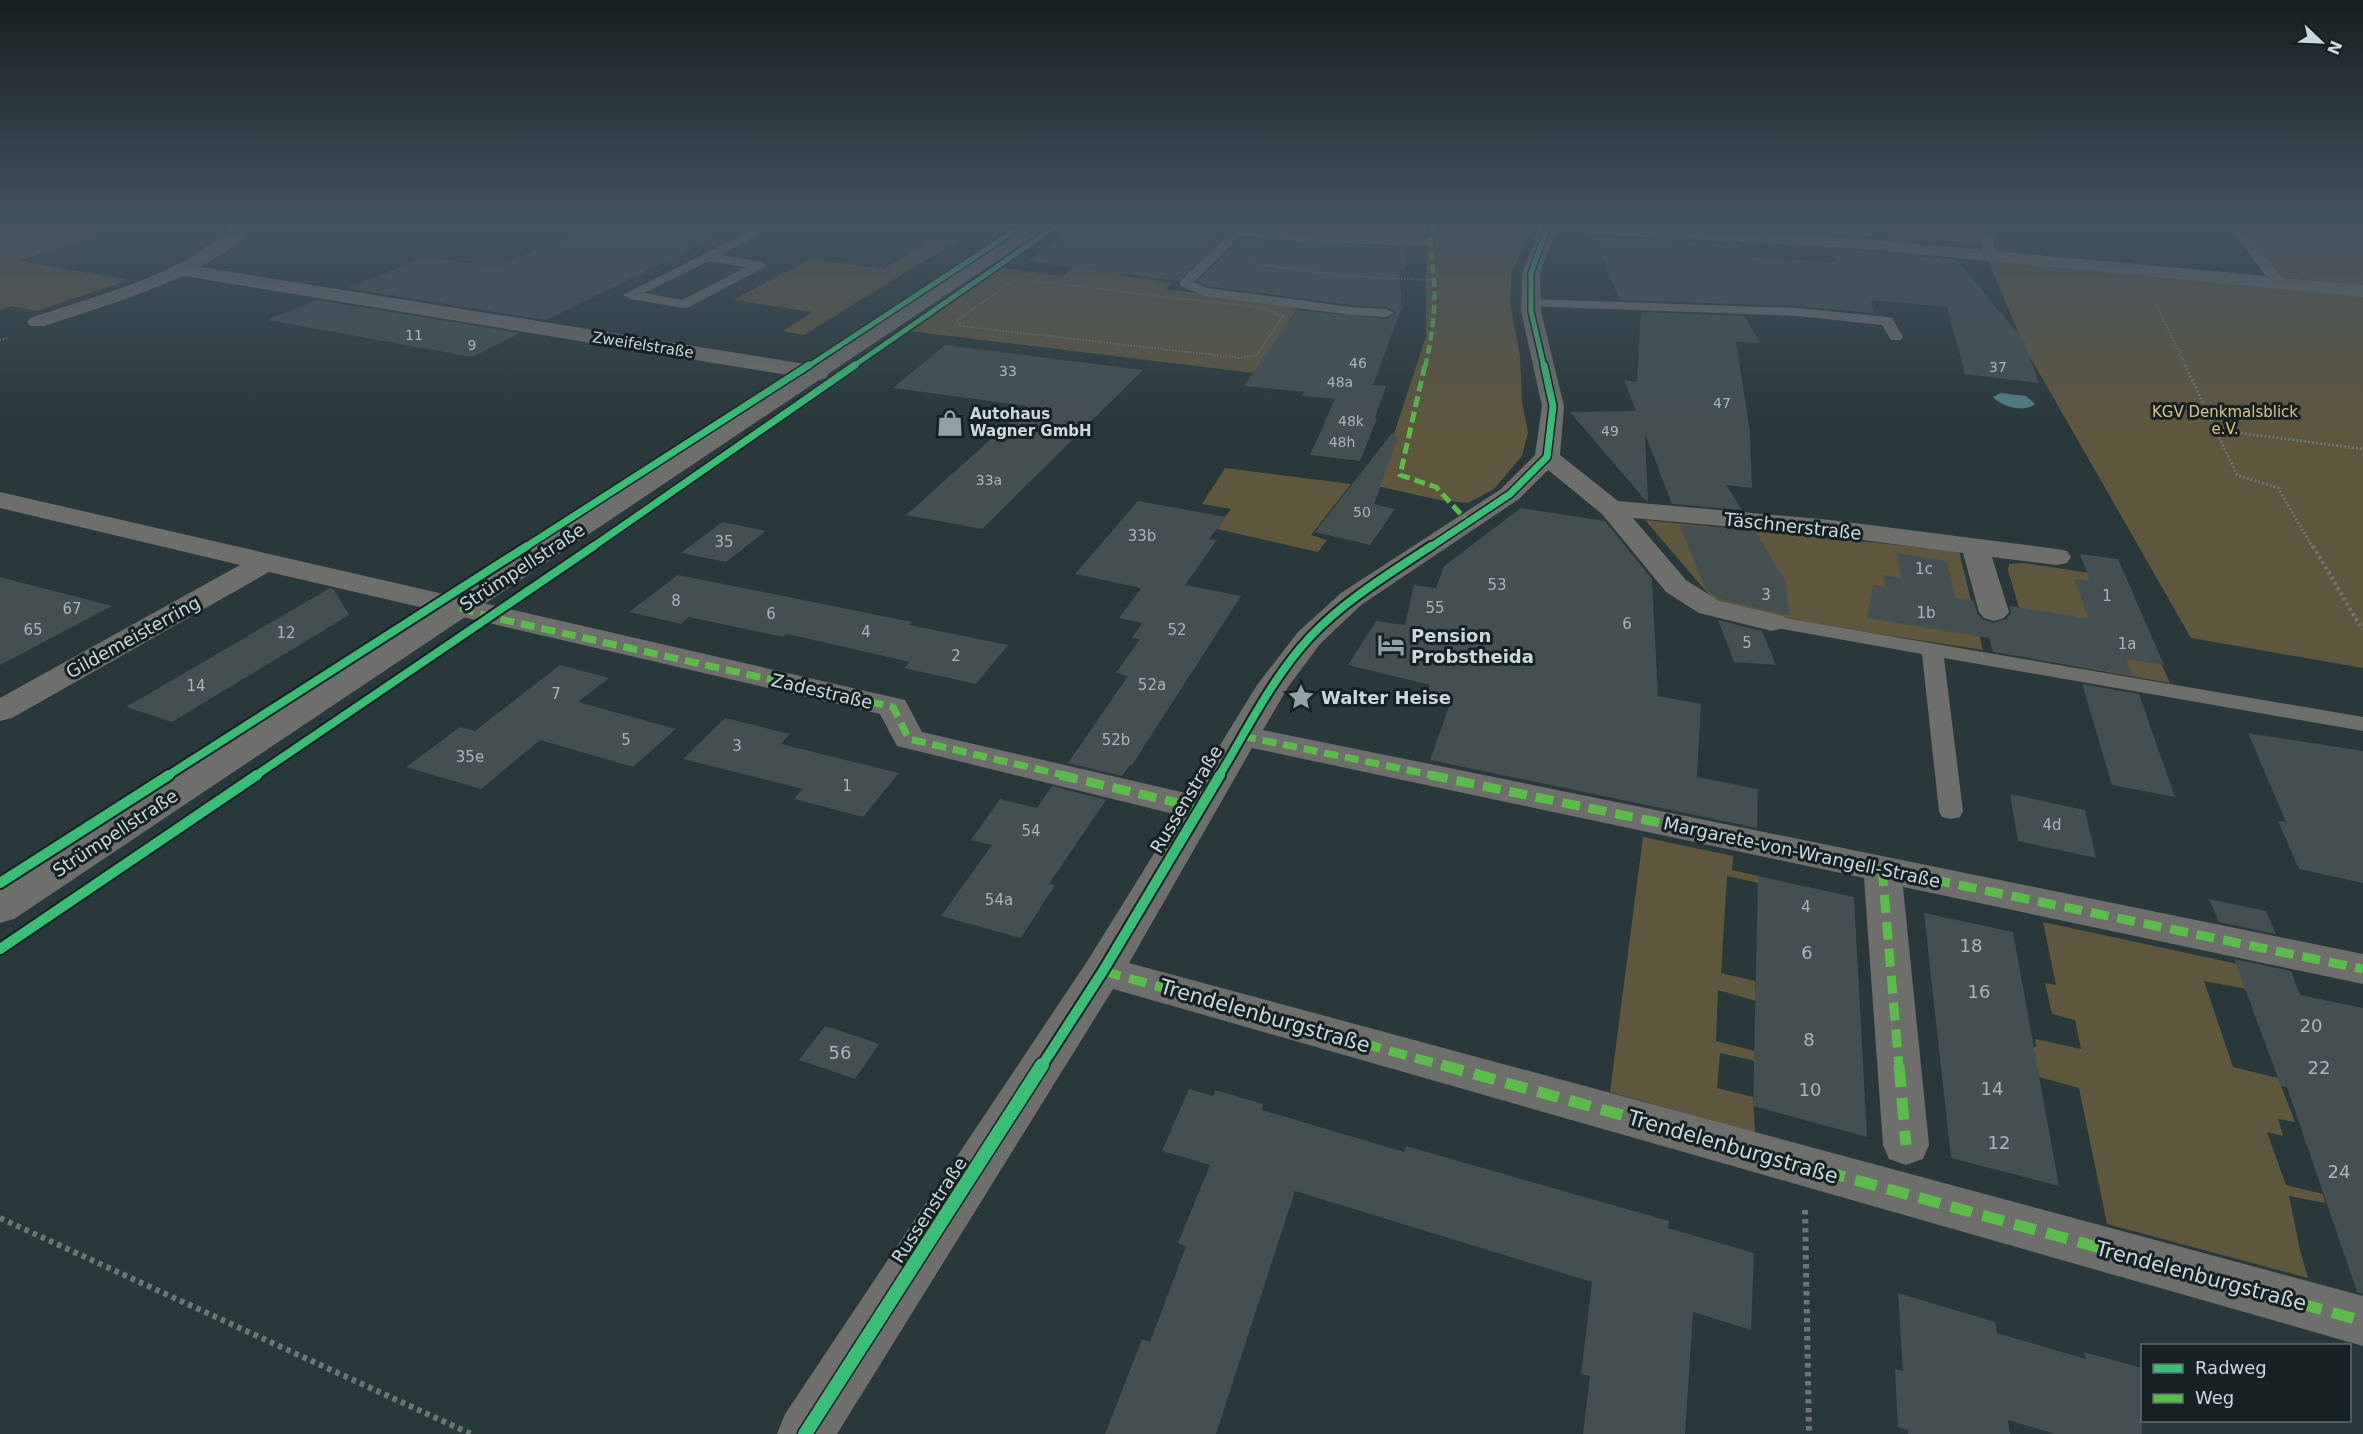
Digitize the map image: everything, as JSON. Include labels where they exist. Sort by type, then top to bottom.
[{"type":"street","points":[[37,322],[124,291]]},
{"type":"street","name":"Zweifelstraße","points":[[312,291],[818,373]]},
{"type":"street","name":"Strümpellstraße","points":[[0,909],[942,291]]},
{"type":"street","points":[[1531,291],[1531,303],[1552,406],[1547,458],[1611,508],[1676,586],[1709,607],[1772,622]]},
{"type":"street","name":"Russenstraße","points":[[805,1434],[1103,971],[1273,685],[1309,638],[1351,599],[1510,494],[1547,458]]},
{"type":"street","points":[[0,500],[460,608]]},
{"type":"street","name":"Täschnerstraße","points":[[1611,508],[1831,528],[2057,557]]},
{"type":"street","points":[[1975,548],[1994,612]]},
{"type":"street","name":"Gildemeisterring","points":[[0,711],[266,563]]},
{"type":"street","name":"Zadestraße","points":[[460,608],[491,617],[893,707],[909,739],[1199,808]]},
{"type":"street","name":"Margarete-von-Wrangell-Straße","points":[[1242,736],[2363,969]]},
{"type":"street","points":[[1882,868],[1906,1145]]},
{"type":"street","name":"Trendelenburgstraße","points":[[1103,971],[2363,1321]]},
{"type":"lane","points":[[638,291],[630,295],[684,304],[709,291]]},
{"type":"lane","points":[[1202,291],[1351,311],[1388,313]]},
{"type":"lane","points":[[1531,303],[1798,312],[1887,321],[1896,338]]},
{"type":"lane","points":[[1772,622],[2363,724]]},
{"type":"lane","points":[[1932,650],[1950,811]]},
{"type":"path","points":[[998,291],[957,320],[961,326],[1241,358],[1257,355],[1283,316],[1263,309],[1114,291]]},
{"type":"path","points":[[2150,291],[2237,474],[2278,488],[2362,629]]},
{"type":"path","points":[[2216,430],[2363,449]]},
{"type":"path","points":[[1804,1167],[1809,1434]]},
{"type":"path","points":[[0,1218],[471,1434]]},
{"type":"green space","points":[[0,291],[97,291],[37,311],[12,306],[0,310]]},
{"type":"green space","points":[[750,291],[875,291],[804,335],[783,331],[813,312],[733,300]]},
{"type":"green space","points":[[968,291],[1181,291],[1299,306],[1254,373],[909,331]]},
{"type":"green space","points":[[1426,291],[1510,291],[1510,303],[1520,356],[1522,402],[1528,432],[1522,456],[1494,489],[1468,503],[1439,500],[1377,486],[1426,336]]},
{"type":"green space","name":"KGV Denkmalsblick e.V.","points":[[2001,291],[2322,291],[2363,295],[2363,668],[2191,638],[2025,348]]},
{"type":"green space","points":[[1225,468],[1351,484],[1311,535],[1327,540],[1318,552],[1217,529],[1231,509],[1202,504]]},
{"type":"green space","points":[[1645,520],[1959,551],[1983,650],[1775,618],[1729,607],[1710,596]]},
{"type":"green space","points":[[2024,563],[2123,578],[2170,683],[2034,659],[2008,570],[2009,564]]},
{"type":"green space","points":[[1643,837],[1733,856],[1732,870],[1759,876],[1758,883],[1727,876],[1721,973],[1755,981],[1756,1001],[1718,990],[1716,1041],[1755,1051],[1755,1061],[1720,1053],[1717,1088],[1753,1097],[1755,1133],[1610,1092]]},
{"type":"green space","points":[[2043,922],[2238,964],[2247,989],[2204,981],[2233,1067],[2278,1078],[2295,1122],[2278,1119],[2283,1136],[2267,1132],[2286,1185],[2323,1194],[2325,1203],[2289,1196],[2308,1278],[2107,1224],[2079,1088],[2039,1077],[2029,1046],[2036,1047],[2035,1039],[2081,1049],[2075,1020],[2052,1014],[2045,983],[2056,985]]},
{"type":"water","points":[[2001,393],[2026,396],[2035,404],[2025,408],[2007,406],[1993,397]]},
{"type":"building","points":[[365,291],[606,291],[546,320]]},
{"type":"building","points":[[1245,291],[1401,291],[1402,307],[1373,385],[1386,386],[1375,418],[1377,419],[1360,461],[1310,455],[1335,399],[1302,396],[1304,392],[1244,386],[1297,310],[1387,319],[1396,312],[1387,307],[1351,305]]},
{"type":"building","points":[[1616,291],[1983,291],[2024,341],[2039,383],[1965,374],[1947,307],[1871,300],[1874,313],[1798,306],[1620,300]]},
{"type":"building","points":[[317,300],[520,333],[472,357],[267,320]]},
{"type":"building","points":[[1641,312],[1744,316],[1761,343],[1736,342],[1750,432],[1752,488],[1726,485],[1742,510],[1672,504],[1645,434],[1648,501],[1646,501],[1570,412],[1636,411],[1624,380],[1637,382]]},
{"type":"building","points":[[945,345],[1143,370],[982,529],[906,515],[1028,406],[893,388]]},
{"type":"building","points":[[1392,433],[1398,437],[1374,504],[1395,509],[1370,545],[1315,532]]},
{"type":"building","points":[[1138,501],[1226,517],[1209,539],[1217,540],[1185,585],[1241,596],[1132,765],[1122,776],[1068,763],[1128,676],[1116,673],[1140,639],[1132,638],[1142,623],[1119,618],[1141,588],[1075,574]]},
{"type":"building","points":[[1521,508],[1605,521],[1652,579],[1658,696],[1701,704],[1697,777],[1758,789],[1757,828],[1430,760],[1450,704],[1425,699],[1430,685],[1348,665],[1376,621],[1405,625],[1414,585],[1436,588],[1444,566]]},
{"type":"building","points":[[722,522],[766,531],[726,562],[681,553]]},
{"type":"building","points":[[1680,525],[1755,531],[1785,581],[1790,616],[1720,599],[1706,590]]},
{"type":"building","points":[[1897,553],[1947,561],[1955,598],[1974,601],[1977,613],[1982,619],[1993,623],[2006,619],[2011,613],[2010,606],[2089,619],[2074,579],[2090,581],[2080,554],[2118,559],[2164,665],[2126,659],[2132,675],[1993,652],[1989,638],[1867,618],[1873,585],[1885,587],[1883,575],[1901,578]]},
{"type":"building","points":[[678,575],[912,622],[909,625],[1008,645],[976,684],[904,668],[910,662],[787,634],[783,637],[689,617],[681,624],[629,612]]},
{"type":"building","points":[[0,577],[112,606],[0,665]]},
{"type":"building","points":[[330,588],[334,590],[349,615],[172,722],[126,707]]},
{"type":"building","points":[[1718,620],[1762,631],[1776,665],[1734,662]]},
{"type":"building","points":[[560,665],[609,678],[578,702],[676,729],[633,767],[540,740],[481,789],[406,767],[460,727],[475,731]]},
{"type":"building","points":[[2082,684],[2139,694],[2175,797],[2112,785]]},
{"type":"building","points":[[725,718],[790,734],[781,744],[899,773],[863,817],[794,799],[803,789],[683,759]]},
{"type":"building","points":[[2248,733],[2363,751],[2363,883],[2299,869],[2278,821],[2286,822]]},
{"type":"building","points":[[1052,786],[1106,800],[1049,884],[1055,885],[1021,938],[941,916],[992,845],[971,840],[1000,799],[1037,808]]},
{"type":"building","points":[[2010,794],[2085,810],[2096,858],[2018,841]]},
{"type":"building","points":[[1758,876],[1854,897],[1867,1137],[1753,1106]]},
{"type":"building","points":[[2209,899],[2266,911],[2276,934],[2219,922]]},
{"type":"building","points":[[1924,913],[2013,932],[2059,1186],[1951,1158]]},
{"type":"building","points":[[2234,959],[2291,971],[2300,995],[2363,1008],[2363,1294],[2357,1292],[2287,1087],[2281,1086]]},
{"type":"building","points":[[825,1026],[879,1044],[855,1079],[799,1060]]},
{"type":"building","points":[[1189,1089],[1213,1096],[1215,1090],[1263,1104],[1262,1110],[1404,1152],[1406,1146],[1669,1221],[1668,1228],[1754,1253],[1751,1330],[1693,1312],[1685,1434],[1583,1434],[1590,1376],[1581,1374],[1592,1282],[1295,1191],[1216,1434],[1105,1434],[1142,1339],[1150,1342],[1186,1246],[1178,1243],[1210,1165],[1162,1151]]},
{"type":"building","points":[[1898,1293],[1995,1322],[1997,1333],[2086,1359],[2084,1352],[2141,1368],[2142,1434],[2055,1434],[2008,1420],[2010,1434],[1908,1434],[1908,1430],[1898,1427],[1895,1369],[1903,1371]]},
{"type":"marked path","points":[[1434,291],[1432,337],[1400,475],[1436,487],[1468,522]]},
{"type":"marked path","points":[[460,608],[491,617],[893,707],[909,739],[1199,808]]},
{"type":"marked path","points":[[1242,736],[2363,969]]},
{"type":"marked path","points":[[1882,868],[1906,1145]]},
{"type":"marked path","points":[[1103,971],[2363,1321]]},
{"type":"cycle path","points":[[0,883],[923,291]]},
{"type":"cycle path","points":[[0,949],[491,617],[962,291]]},
{"type":"cycle path","points":[[805,1434],[1103,971],[1273,685],[1309,638],[1351,599],[1510,494],[1547,457],[1553,406],[1531,311],[1531,291]]},
{"type":"place","name":"Autohaus Wagner GmbH","points":[[950,423]]},
{"type":"place","name":"Pension Probstheida","points":[[1391,645]]},
{"type":"place","name":"Walter Heise","points":[[1301,697]]}]
